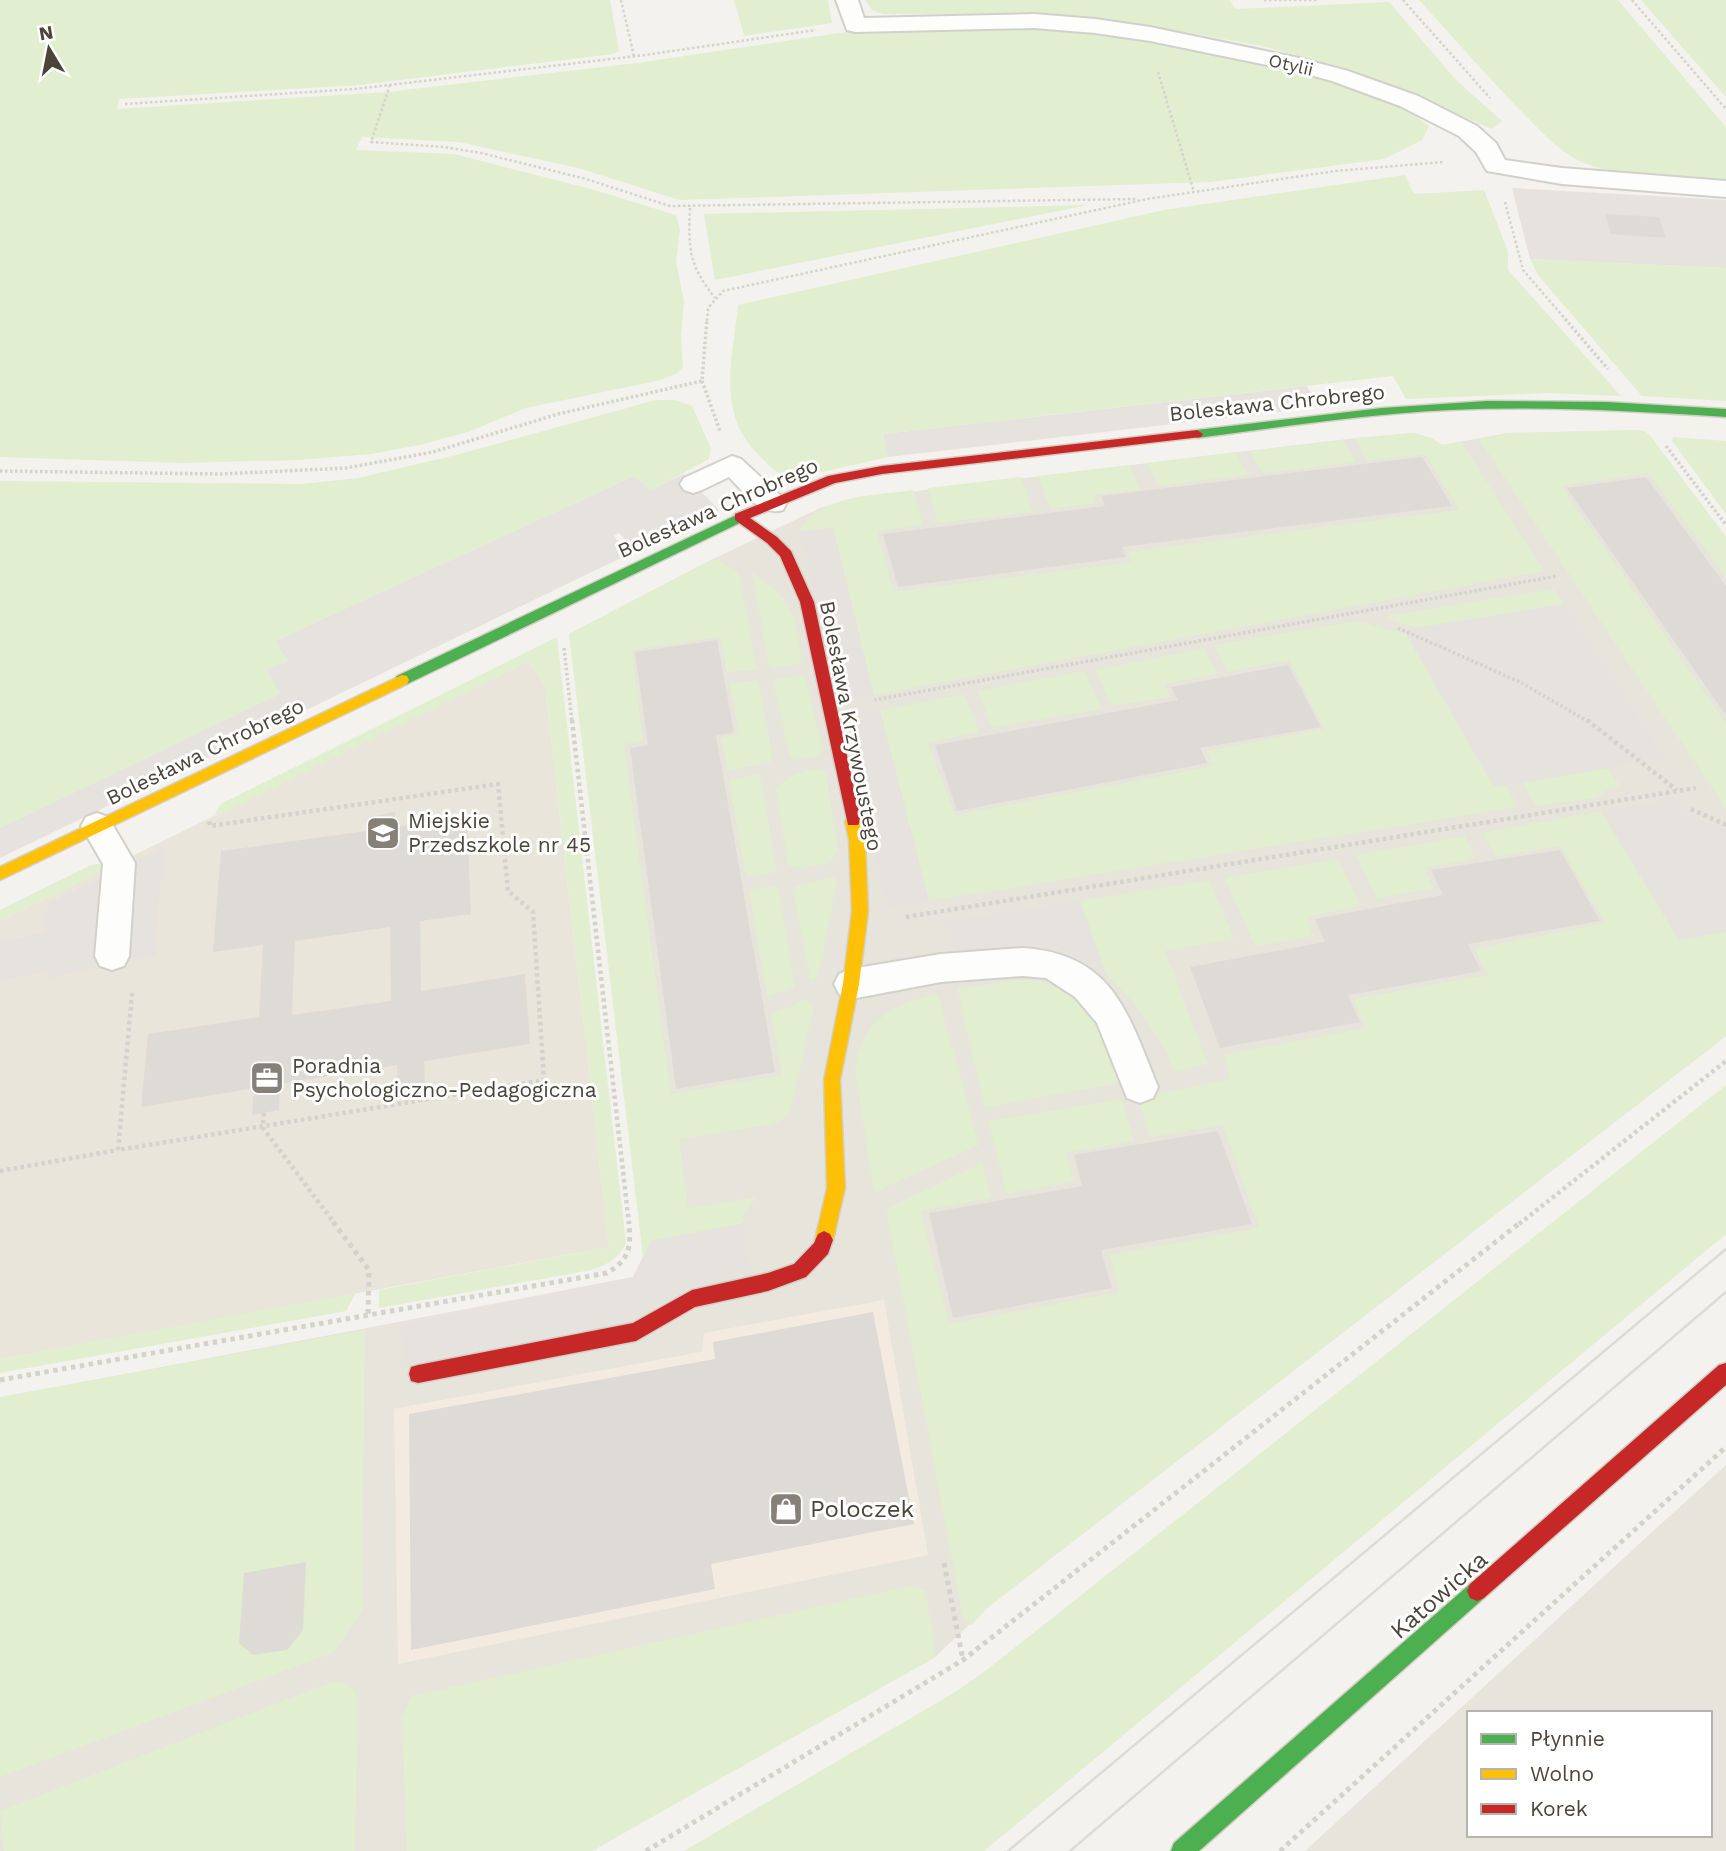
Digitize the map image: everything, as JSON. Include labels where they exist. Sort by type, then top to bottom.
[{"type":"street","points":[[847,0],[855,25]]},
{"type":"street","name":"Otylii","points":[[855,25],[1034,21],[1150,34],[1299,65],[1340,76],[1409,101],[1468,131],[1487,148],[1496,166]]},
{"type":"street","points":[[1496,166],[1562,176],[1726,189]]},
{"type":"street","name":"Bolesława Chrobrego","points":[[0,874],[740,517],[832,479],[882,470],[1309,420],[1447,407],[1640,407],[1726,413]]},
{"type":"street","name":"Bolesława Krzywoustego","points":[[418,1374],[636,1332],[692,1299],[768,1282],[800,1271],[822,1248],[836,1188],[832,1080],[851,984],[858,925],[857,840],[807,602],[786,554],[772,540],[740,517]]},
{"type":"street","name":"Katowicka","points":[[1182,1851],[1726,1372]]},
{"type":"lane","points":[[693,484],[732,465],[773,503]]},
{"type":"lane","points":[[97,826],[119,863],[112,956]]},
{"type":"lane","points":[[851,984],[941,968],[1023,962],[1049,964],[1069,973],[1087,987],[1111,1014],[1140,1087]]},
{"type":"path","points":[[621,0],[634,56]]},
{"type":"path","points":[[1264,0],[1317,0]]},
{"type":"path","points":[[1404,0],[1498,106]]},
{"type":"path","points":[[1632,0],[1726,109]]},
{"type":"path","points":[[125,104],[305,94],[390,85],[634,56],[855,25]]},
{"type":"path","points":[[1150,34],[1149,42],[1194,192]]},
{"type":"path","points":[[390,85],[371,142],[444,147],[481,153],[586,178],[670,206],[690,208],[1147,199]]},
{"type":"path","points":[[732,465],[702,382],[708,308],[723,291],[1147,199],[1335,171],[1415,163],[1459,162],[1496,166],[1523,270],[1640,407],[1646,419],[1726,525]]},
{"type":"path","points":[[690,208],[688,253],[691,265],[715,298]]},
{"type":"path","points":[[0,471],[221,474],[346,468],[433,452],[546,418],[702,382]]},
{"type":"path","points":[[828,708],[1557,576]]},
{"type":"path","points":[[1398,628],[1520,682],[1580,715],[1679,791]]},
{"type":"path","points":[[0,1380],[607,1273],[622,1264],[631,1244],[564,645]]},
{"type":"path","points":[[0,1171],[544,1080],[533,912],[508,891],[498,784],[210,826],[206,811]]},
{"type":"path","points":[[858,925],[1696,788]]},
{"type":"path","points":[[1691,809],[1726,825]]},
{"type":"path","points":[[118,1150],[133,988]]},
{"type":"path","points":[[646,1851],[963,1660],[1726,1061]]},
{"type":"path","points":[[264,1113],[263,1128],[369,1270],[368,1315]]},
{"type":"path","points":[[1280,1851],[1726,1447]]},
{"type":"path","points":[[944,1563],[963,1660]]},
{"type":"shaded area","points":[[1512,188],[1726,200],[1726,268],[1530,259]]},
{"type":"shaded area","points":[[1307,386],[1319,407],[888,457],[883,434]]},
{"type":"shaded area","points":[[1639,430],[1648,434],[1726,537],[1726,1036],[987,1608],[934,1658],[861,1696],[592,1851],[0,1851],[0,1398],[633,1277],[651,1241],[569,634],[711,560],[820,508],[858,498],[1356,438],[1414,433],[1431,438],[1442,445],[1508,433]],"holes":[[[702,1352],[399,1664],[395,1409]]]},
{"type":"shaded area","points":[[684,474],[719,510],[635,551],[619,533],[613,535],[629,554],[0,858],[0,828],[280,694],[267,670],[287,661],[275,641],[634,476],[650,490]]},
{"type":"shaded area","points":[[833,527],[874,695],[837,700],[799,532]]},
{"type":"shaded area","points":[[1564,604],[1666,758],[1494,787],[1404,630]]},
{"type":"shaded area","points":[[529,661],[545,686],[609,1247],[0,1359],[0,921]]},
{"type":"shaded area","points":[[880,710],[929,901],[886,908],[841,715]]},
{"type":"shaded area","points":[[1676,799],[1686,815],[1726,829],[1726,932],[1679,940],[1601,811]]},
{"type":"shaded area","points":[[163,847],[155,956],[48,978],[47,972],[0,980],[0,942],[46,932],[48,903]]},
{"type":"shaded area","points":[[1080,901],[1106,975],[1068,951],[1045,945],[955,958],[944,922]]},
{"type":"shaded area","points":[[745,1223],[752,1274],[627,1324],[402,1368],[401,1324],[633,1277],[651,1241]]},
{"type":"shaded area","points":[[884,1300],[928,1555],[398,1664],[394,1409],[702,1352],[704,1333]]},
{"type":"shaded area","points":[[1726,1465],[1726,1851],[1305,1851],[1651,1533]]},
{"type":"green space","points":[[0,0],[610,0],[619,51],[613,54],[360,85],[119,99],[117,109],[387,92],[637,63],[860,30],[1044,28],[1141,38],[1335,79],[1402,106],[1429,126],[1422,140],[1384,159],[1210,182],[680,200],[578,168],[459,142],[362,137],[356,150],[454,154],[591,189],[676,215],[680,230],[676,262],[684,301],[681,336],[683,367],[676,374],[661,380],[526,408],[468,432],[371,454],[298,460],[181,463],[0,457]]},
{"type":"green space","points":[[734,0],[828,0],[832,23],[744,36]]},
{"type":"green space","points":[[865,0],[1229,0],[1236,9],[1389,2],[1457,81],[1502,121],[1492,129],[1352,70],[1262,46],[1144,25],[1066,15],[884,14],[872,10]]},
{"type":"green space","points":[[1419,0],[1618,0],[1726,127],[1726,180],[1637,175],[1602,169],[1569,155],[1511,101]]},
{"type":"green space","points":[[1641,0],[1726,0],[1726,97]]},
{"type":"green space","points":[[1405,175],[1414,194],[1484,190],[1508,251],[1508,270],[1621,396],[1548,393],[1406,399],[1393,376],[883,434],[888,457],[791,479],[766,463],[754,450],[742,434],[735,418],[730,381],[738,305],[1164,210]]},
{"type":"green space","points":[[1088,205],[715,280],[704,214]]},
{"type":"green space","points":[[1530,259],[1726,268],[1726,401],[1642,396],[1538,275]]},
{"type":"green space","points":[[656,400],[675,400],[692,406],[711,448],[709,459],[650,491],[634,476],[275,641],[287,661],[268,670],[281,694],[0,828],[0,481],[302,484],[358,478],[456,455]]},
{"type":"green space","points":[[1645,431],[1652,438],[1726,537],[1726,577],[1648,473],[1561,486],[1726,723],[1726,809],[1479,439],[1508,433]]},
{"type":"green space","points":[[1414,433],[1431,438],[1442,445],[1461,442],[1544,571],[874,695],[833,528],[799,532],[820,510],[834,504],[849,499],[913,490],[923,525],[877,531],[894,592],[1133,562],[1129,552],[1459,510],[1425,454],[1367,461],[1356,438]]},
{"type":"green space","points":[[1673,437],[1726,441],[1726,514],[1672,441]]},
{"type":"green space","points":[[1343,440],[1355,462],[1263,473],[1250,451]]},
{"type":"green space","points":[[1236,452],[1247,475],[1158,486],[1147,463]]},
{"type":"green space","points":[[1129,465],[1140,489],[1094,495],[1097,503],[1050,509],[1038,476]]},
{"type":"green space","points":[[1021,477],[1033,512],[938,523],[928,488]]},
{"type":"green space","points":[[711,560],[718,560],[739,573],[757,670],[727,672],[720,637],[632,650],[643,741],[624,744],[671,1094],[782,1075],[771,1013],[797,1005],[803,999],[813,1003],[813,1011],[789,1116],[773,1124],[679,1139],[688,1208],[757,1197],[742,1215],[745,1223],[651,1241],[643,1257],[569,634]]},
{"type":"green space","points":[[752,573],[777,592],[790,608],[802,659],[799,664],[769,667]]},
{"type":"green space","points":[[1553,589],[1564,604],[1416,628],[1382,617]]},
{"type":"green space","points":[[1357,621],[1406,634],[1494,787],[1506,785],[1518,807],[929,901],[880,710],[964,694],[979,732],[928,743],[955,815],[1213,766],[1206,751],[1324,729],[1289,660],[1227,672],[1214,645]]},
{"type":"green space","points":[[557,637],[626,1243],[612,1261],[591,1270],[379,1308],[379,1290],[609,1247],[545,686],[529,661],[217,816],[216,812],[221,804]]},
{"type":"green space","points":[[1204,648],[1217,674],[1165,684],[1170,697],[1111,706],[1096,670]]},
{"type":"green space","points":[[1084,671],[1101,709],[992,728],[978,691]]},
{"type":"green space","points":[[801,675],[806,678],[822,750],[819,756],[793,760],[790,757],[773,683],[777,679]]},
{"type":"green space","points":[[758,680],[772,755],[770,762],[728,771],[721,738],[739,734],[730,684]]},
{"type":"green space","points":[[1608,768],[1620,786],[1608,789],[1596,798],[1536,806],[1522,783]]},
{"type":"green space","points":[[823,770],[826,775],[838,851],[829,863],[801,868],[788,865],[776,790],[794,775]]},
{"type":"green space","points":[[760,774],[777,872],[746,877],[729,780]]},
{"type":"green space","points":[[1601,811],[1679,940],[1726,932],[1726,1036],[987,1608],[972,1625],[963,1619],[886,1209],[982,1163],[991,1198],[921,1211],[949,1324],[1119,1292],[1109,1255],[1259,1228],[1223,1125],[1150,1137],[1138,1098],[1230,1079],[1223,1055],[1365,1028],[1354,999],[1488,975],[1475,949],[1605,923],[1560,846],[1496,857],[1484,837],[1486,832]]},
{"type":"green space","points":[[1465,836],[1475,859],[1424,868],[1433,888],[1377,899],[1356,855]]},
{"type":"green space","points":[[1338,859],[1360,906],[1307,917],[1313,936],[1255,946],[1225,878]]},
{"type":"green space","points":[[104,863],[110,868],[0,921],[0,910],[91,865]]},
{"type":"green space","points":[[834,877],[837,883],[818,977],[810,980],[794,894],[795,886]]},
{"type":"green space","points":[[1209,880],[1234,939],[1165,951],[1208,1064],[1173,1072],[1166,1051],[1154,1032],[1132,1001],[1106,975],[1080,901]]},
{"type":"green space","points":[[771,886],[779,892],[794,987],[767,996],[749,890]]},
{"type":"green space","points":[[1024,979],[1061,988],[1077,997],[1094,1019],[1121,1083],[985,1107],[957,989]]},
{"type":"green space","points":[[938,994],[979,1145],[874,1192],[855,1070],[859,1053],[864,1038],[882,1017],[906,1003]]},
{"type":"green space","points":[[1726,1085],[1726,1234],[984,1851],[684,1851],[957,1691],[989,1668]]},
{"type":"green space","points":[[1122,1099],[1134,1141],[1066,1153],[1074,1181],[1007,1194],[988,1121]]},
{"type":"green space","points":[[356,1293],[346,1311],[0,1373],[0,1359]]},
{"type":"green space","points":[[365,1330],[362,1610],[335,1652],[0,1777],[0,1397]]},
{"type":"green space","points":[[911,1586],[925,1590],[936,1647],[934,1658],[592,1851],[407,1851],[402,1720],[411,1696]]},
{"type":"green space","points":[[332,1682],[349,1685],[358,1700],[355,1851],[4,1851],[0,1811]]},
{"type":"building","points":[[1605,214],[1659,217],[1666,238],[1611,234]]},
{"type":"building","points":[[1422,457],[1452,506],[1122,547],[1126,557],[898,587],[883,534],[1105,506],[1101,496]]},
{"type":"building","points":[[1646,477],[1726,586],[1726,715],[1567,488]]},
{"type":"building","points":[[717,640],[734,733],[716,735],[775,1072],[676,1089],[630,748],[648,745],[635,652]]},
{"type":"building","points":[[1288,665],[1321,727],[1200,748],[1207,763],[957,811],[935,745],[1178,700],[1171,687]]},
{"type":"building","points":[[395,812],[396,827],[467,816],[471,914],[420,921],[421,991],[525,974],[530,1044],[424,1061],[425,1086],[398,1091],[397,1065],[280,1084],[279,1110],[252,1115],[254,1088],[141,1107],[148,1034],[259,1017],[263,945],[213,952],[221,851],[373,830],[373,816]],"holes":[[[390,927],[391,1001],[292,1015],[295,941]]]},
{"type":"building","points":[[1560,850],[1600,921],[1468,944],[1481,971],[1348,995],[1360,1022],[1220,1048],[1190,967],[1325,942],[1315,919],[1443,895],[1431,870]]},
{"type":"building","points":[[1218,1131],[1252,1224],[1101,1250],[1112,1288],[953,1318],[929,1213],[1082,1186],[1074,1155]]},
{"type":"building","points":[[873,1312],[914,1524],[711,1564],[715,1589],[411,1650],[409,1414],[715,1359],[713,1342]]},
{"type":"building","points":[[306,1562],[303,1630],[287,1650],[253,1655],[239,1643],[244,1573]]},
{"type":"tram line","points":[[1008,1851],[1726,1249]]},
{"type":"tram line","points":[[1070,1851],[1726,1292]]},
{"type":"traffic: fast","points":[[1197,434],[1355,414],[1448,406],[1567,405],[1726,413]]},
{"type":"traffic: fast","points":[[402,680],[747,514]]},
{"type":"traffic: fast","points":[[1182,1851],[1477,1591]]},
{"type":"traffic: slow","points":[[0,874],[402,680]]},
{"type":"traffic: slow","points":[[824,1240],[836,1188],[832,1080],[851,984],[860,911],[857,840],[853,821]]},
{"type":"traffic: jam","points":[[747,514],[832,479],[882,470],[1197,434]]},
{"type":"traffic: jam","points":[[740,517],[772,540],[786,554],[807,602],[853,821]]},
{"type":"traffic: jam","points":[[418,1374],[636,1332],[692,1299],[768,1282],[800,1271],[822,1248],[824,1240]]},
{"type":"traffic: jam","points":[[1477,1591],[1726,1372]]},
{"type":"place","name":"Miejskie Przedszkole nr 45","points":[[383,833]]},
{"type":"place","name":"Poradnia Psychologiczno-Pedagogiczna","points":[[267,1078]]},
{"type":"place","name":"Poloczek","points":[[786,1509]]}]
